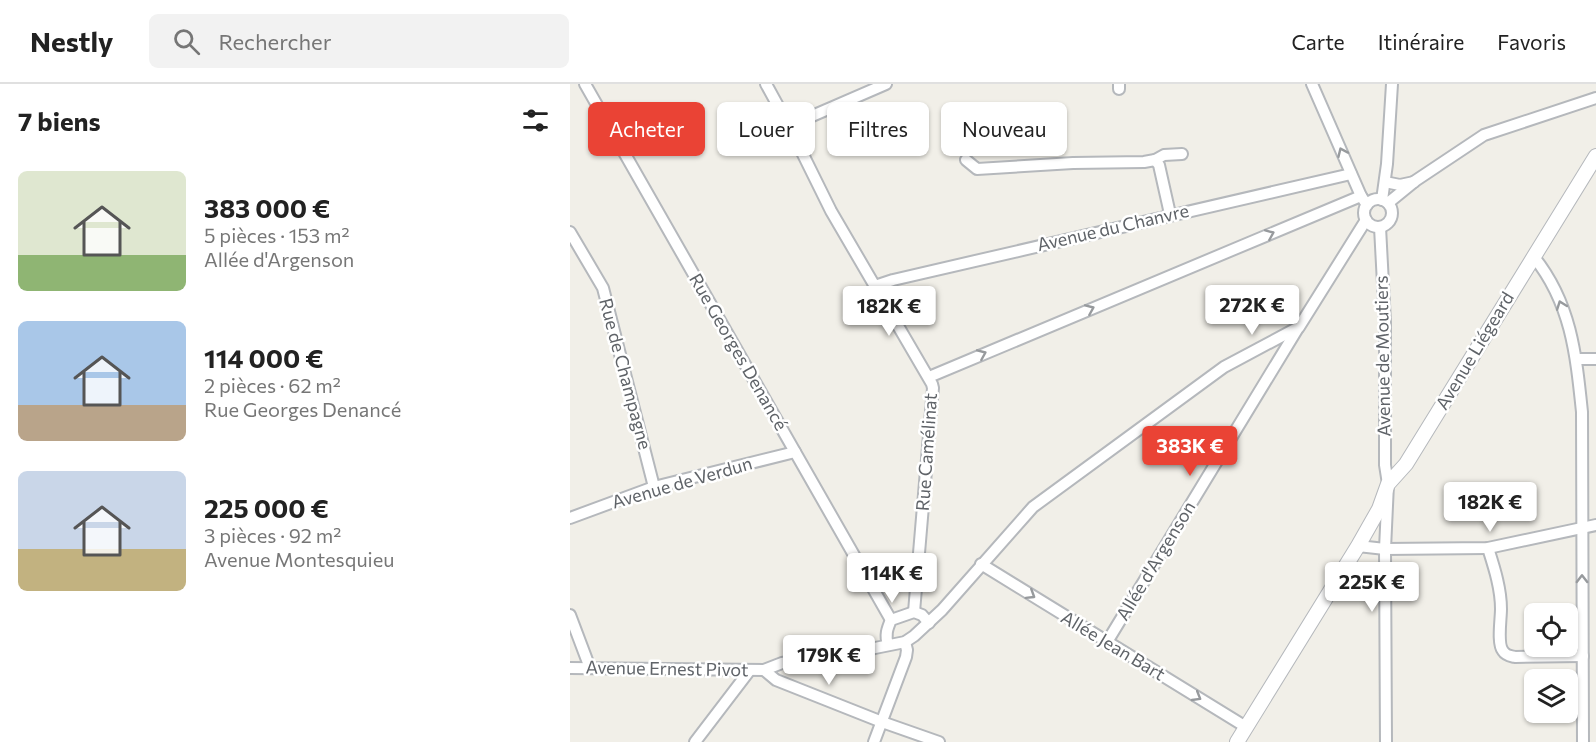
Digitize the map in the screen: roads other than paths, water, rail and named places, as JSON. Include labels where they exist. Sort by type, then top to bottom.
[{"type":"street","name":"Rue Georges Denancé","points":[[585,84],[891,620]]},
{"type":"street","name":"Rue Camélinat","points":[[766,84],[776,102]]},
{"type":"street","points":[[815,115],[886,84]]},
{"type":"street","points":[[928,377],[1036,331],[1364,200],[1385,202],[1391,207],[1392,217],[1387,224],[1380,227],[1371,225],[1366,220],[1364,200],[1312,84]]},
{"type":"street","points":[[1385,202],[1392,84]]},
{"type":"street","points":[[1385,202],[1484,135],[1596,98]]},
{"type":"street","points":[[966,160],[977,169],[1073,163],[1144,162],[1164,155],[1182,154]]},
{"type":"street","name":"Rue Camélinat","points":[[804,156],[831,211],[933,388],[915,612]]},
{"type":"street","name":"Avenue Liégeard","points":[[1237,742],[1358,546],[1379,509],[1388,484],[1406,464],[1596,156]]},
{"type":"street","points":[[1155,160],[1159,165],[1170,214]]},
{"type":"street","name":"Avenue du Chanvre","points":[[875,286],[1170,214],[1351,174]]},
{"type":"street","points":[[1385,182],[1400,184],[1415,182]]},
{"type":"street","name":"Allée d'Argenson","points":[[1107,642],[1366,220]]},
{"type":"street","name":"Avenue de Moutiers","points":[[1380,227],[1385,322],[1385,465],[1388,484],[1386,742]]},
{"type":"street","name":"Rue de Champagne","points":[[570,232],[603,288],[654,488]]},
{"type":"street","points":[[1534,256],[1547,274],[1571,334],[1582,412],[1583,742]]},
{"type":"street","points":[[874,742],[906,657],[905,642],[929,623],[1033,507],[1224,367],[1299,327]]},
{"type":"street","points":[[1576,360],[1596,359]]},
{"type":"street","name":"Avenue de Verdun","points":[[570,518],[654,488],[795,452]]},
{"type":"street","points":[[1358,546],[1386,549],[1488,548],[1596,525]]},
{"type":"street","points":[[1488,548],[1495,570],[1501,604],[1500,642],[1503,652],[1515,657],[1582,656]]},
{"type":"street","name":"Allée Jean Bart","points":[[981,564],[1246,727]]},
{"type":"street","points":[[888,645],[887,629],[891,620],[915,612],[922,615],[929,623]]},
{"type":"street","points":[[570,615],[590,668]]},
{"type":"street","name":"Avenue Ernest Pivot","points":[[570,668],[765,670],[782,663],[905,642]]},
{"type":"street","points":[[695,742],[750,670]]},
{"type":"street","points":[[765,670],[776,680],[939,742]]}]
